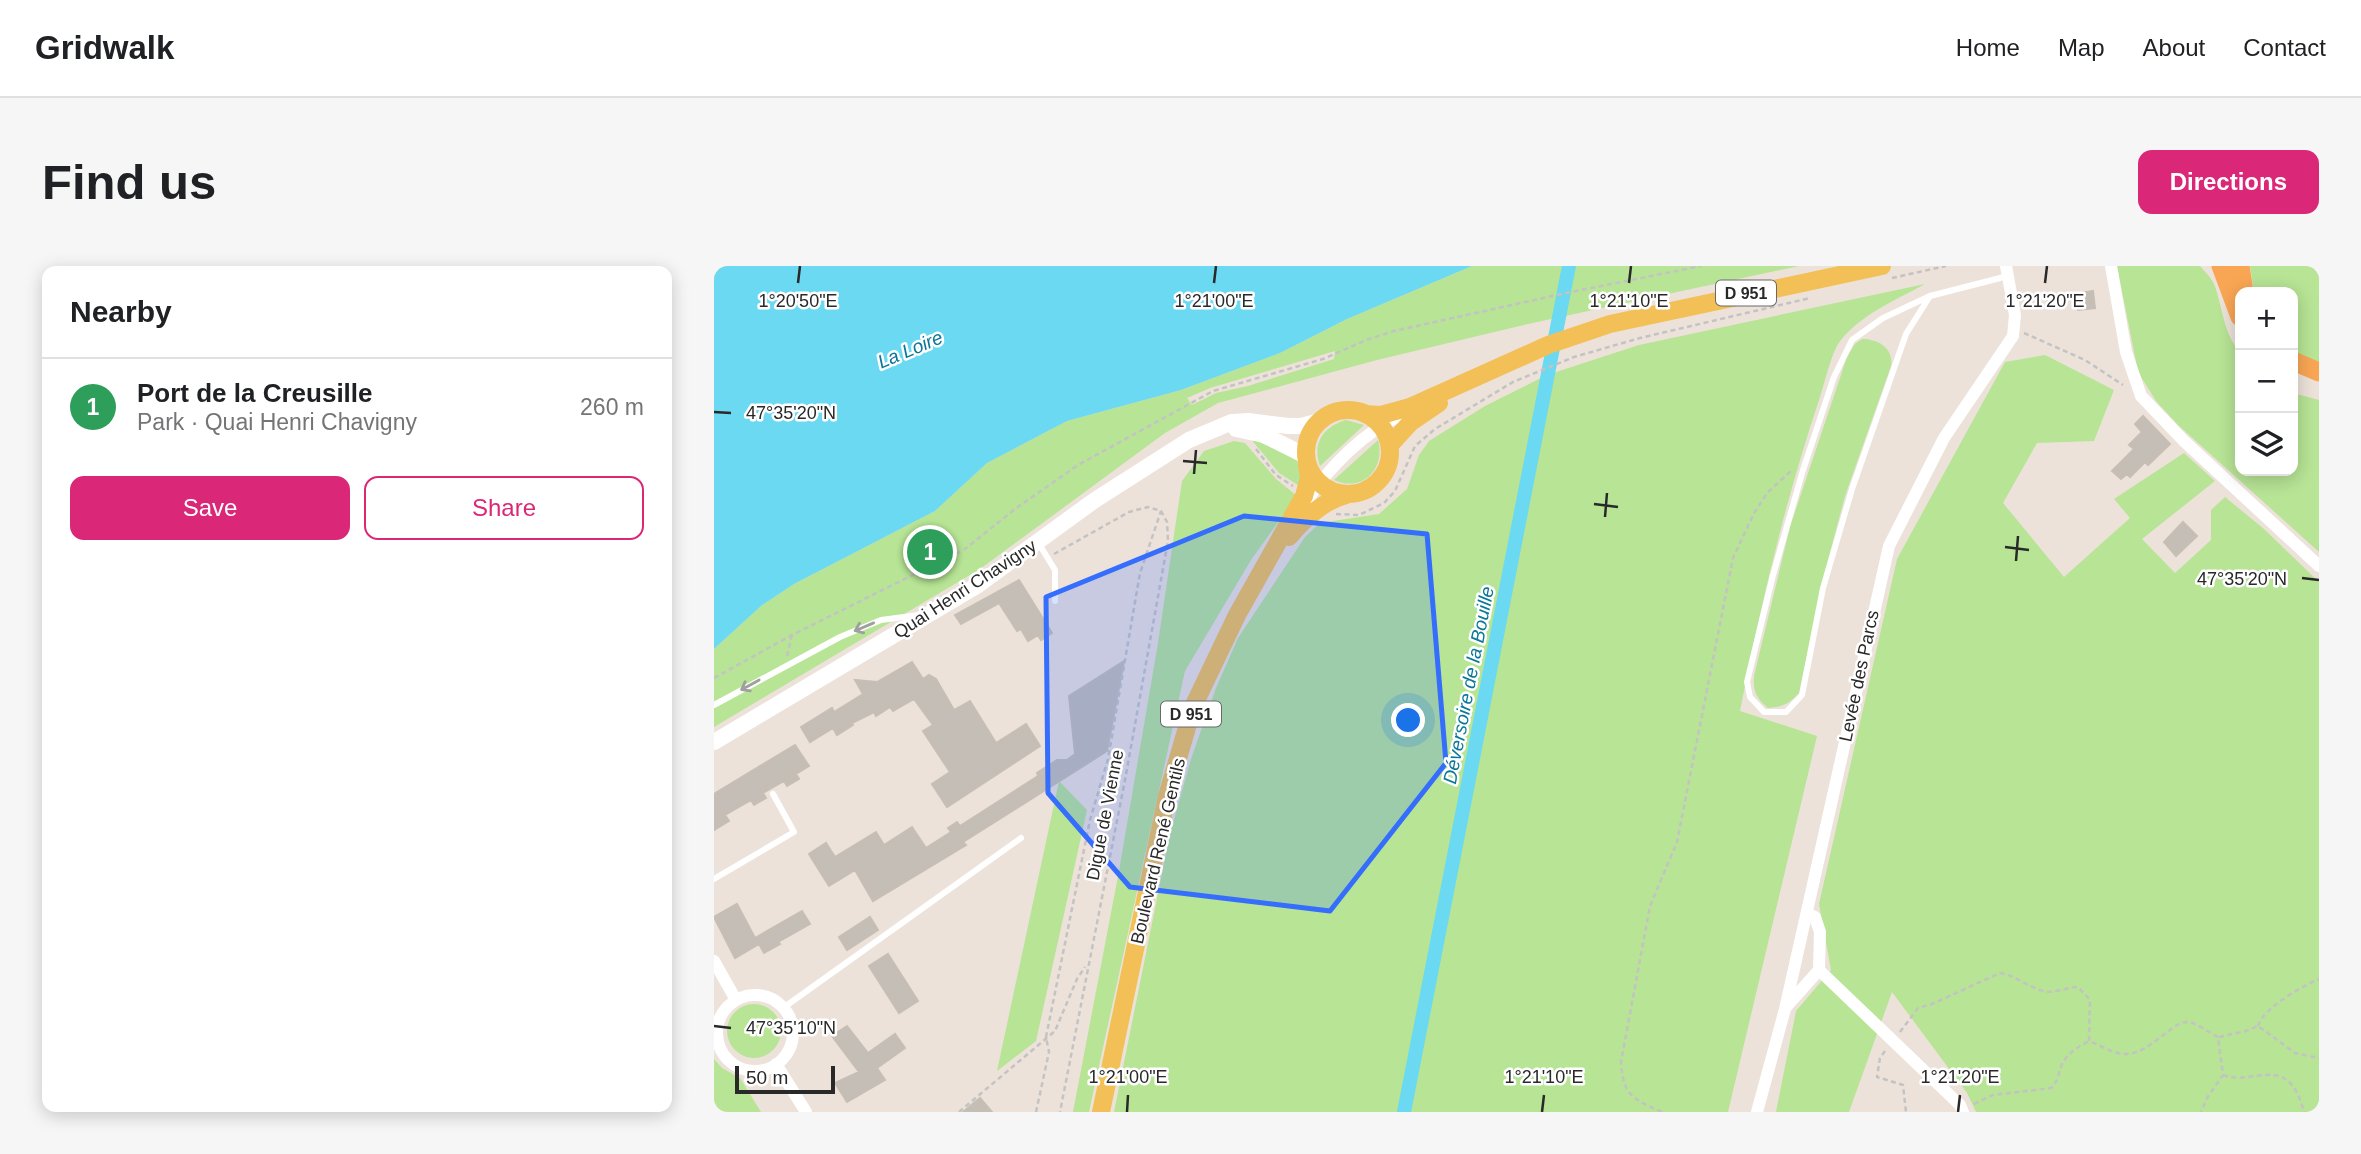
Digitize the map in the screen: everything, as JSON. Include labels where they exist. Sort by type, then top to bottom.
[{"type":"highway","points":[[2221,266],[2235,304]]},
{"type":"highway","points":[[2240,266],[2243,287]]},
{"type":"highway","points":[[2298,363],[2319,372]]},
{"type":"highway","points":[[2298,378],[2319,385]]},
{"type":"main road","name":"D 951","points":[[1365,414],[1394,412],[1548,345],[1610,324],[1887,272]]},
{"type":"main road","name":"D 951","points":[[1390,445],[1411,422],[1490,372]]},
{"type":"main road","points":[[1320,421],[1341,411],[1365,414],[1376,420],[1390,445]]},
{"type":"main road","name":"Boulevard René Gentils","points":[[1101,1112],[1167,796],[1190,719],[1237,615],[1304,496],[1309,478],[1309,437],[1320,421]]},
{"type":"main road","name":"Quai Henri Chavigny","points":[[714,742],[999,571],[1095,500],[1167,452],[1232,422],[1301,426],[1320,421]]},
{"type":"main road","points":[[1212,430],[1240,429],[1280,441],[1307,460],[1320,483],[1329,490],[1346,495]]},
{"type":"main road","name":"Boulevard René Gentils","points":[[1266,563],[1301,523],[1332,499],[1367,490],[1383,476],[1388,466],[1390,445]]},
{"type":"street","points":[[2111,266],[2126,352],[2141,396],[2183,441],[2319,566]]},
{"type":"street","points":[[2007,271],[2015,329]]},
{"type":"street","name":"Levée des Parcs","points":[[1757,1112],[1807,913],[1889,546],[1944,438],[2013,336],[2015,329]]},
{"type":"street","points":[[1266,563],[1334,466],[1380,426],[1490,372]]},
{"type":"street","points":[[1785,1007],[1819,970],[1820,932],[1815,917],[1807,913]]},
{"type":"street","points":[[714,961],[736,1000]]},
{"type":"street","points":[[1819,970],[1961,1108]]},
{"type":"street","points":[[748,995],[761,995],[783,1008],[793,1031],[791,1044],[776,1064],[765,1069],[740,1068],[722,1052],[717,1040],[720,1016],[736,1000],[748,995]]},
{"type":"street","points":[[776,1064],[806,1112]]},
{"type":"lane","points":[[1930,296],[1906,334],[1852,489],[1823,589],[1802,695],[1786,712],[1764,712],[1750,697],[1747,682],[1773,575],[1808,456],[1834,377],[1852,341],[1883,318],[1930,296],[2007,271]]},
{"type":"lane","points":[[1038,542],[1055,570],[1055,601]]},
{"type":"lane","points":[[714,705],[840,637],[881,620],[930,614]]},
{"type":"lane","points":[[714,879],[794,832],[773,794]]},
{"type":"lane","points":[[783,1008],[1021,838]]},
{"type":"path","points":[[1887,272],[1946,266]]},
{"type":"path","points":[[1331,513],[1342,516],[1359,515],[1384,503],[1395,491],[1415,446],[1435,429],[1513,383],[1574,358],[1640,338],[1811,298]]},
{"type":"path","points":[[2015,329],[2085,360],[2141,396]]},
{"type":"path","points":[[1254,446],[1276,475],[1299,490]]},
{"type":"path","points":[[1662,1112],[1630,1095],[1623,1083],[1621,1062],[1650,906],[1677,842],[1733,558],[1754,513],[1768,492],[1808,456]]},
{"type":"path","points":[[1037,1112],[1049,1052],[1046,1038],[1090,820],[1108,759],[1140,573],[1161,511],[1148,507],[1129,512],[1049,557]]},
{"type":"path","name":"Digue de Vienne","points":[[1060,1112],[1130,754],[1168,541],[1167,522],[1161,511]]},
{"type":"path","points":[[714,678],[792,635],[786,665]]},
{"type":"path","points":[[959,1112],[1055,1031],[1077,979],[1087,964]]},
{"type":"path","points":[[1906,1112],[1903,1085],[1877,1077],[1880,1058],[1918,1008],[2000,973],[2044,991],[2054,992],[2078,987],[2090,1000],[2089,1041]]},
{"type":"path","points":[[2258,1026],[2269,1008],[2319,979]]},
{"type":"path","points":[[2089,1041],[2117,1053],[2127,1054],[2144,1050],[2182,1022],[2190,1022],[2218,1037],[2258,1026]]},
{"type":"path","points":[[2258,1026],[2295,1054],[2319,1058]]},
{"type":"path","points":[[2201,1112],[2223,1075],[2218,1037]]},
{"type":"path","points":[[1961,1108],[1993,1095],[2051,1088],[2057,1082],[2064,1059],[2074,1049],[2089,1041]]},
{"type":"path","points":[[2223,1075],[2234,1079],[2278,1074],[2297,1092],[2305,1112]]},
{"type":"highlighted area","points":[[1244,516],[1427,534],[1446,763],[1330,911],[1130,887],[1048,793],[1046,597]]},
{"type":"green space","points":[[1472,266],[1799,266],[1537,322],[1377,360],[1218,403],[1165,433],[980,569],[714,727],[714,649],[761,606],[794,584],[935,511],[987,463],[1067,421],[1181,390],[1280,353],[1347,319]],"holes":[[[1335,351],[1334,359],[1248,386],[1216,393],[1192,405],[1187,398],[1210,388]]]},
{"type":"green space","points":[[2117,266],[2200,266],[2213,281],[2235,346],[2235,476],[2298,476],[2298,394],[2319,400],[2319,552],[2178,425],[2156,401],[2138,372]]},
{"type":"green space","points":[[2250,266],[2319,266],[2319,363],[2298,353],[2298,287],[2253,287]]},
{"type":"green space","points":[[1925,284],[1869,315],[1837,345],[1795,477],[1765,593],[1740,711],[1817,736],[1728,1112],[1114,1112],[1170,834],[1191,759],[1216,688],[1238,638],[1305,537],[1320,523],[1379,514],[1407,489],[1419,455],[1429,441],[1485,406],[1547,375],[1639,345]]},
{"type":"green space","points":[[1862,339],[1884,346],[1890,354],[1891,366],[1845,496],[1825,571],[1799,693],[1785,704],[1768,708],[1756,694],[1754,676],[1790,527],[1847,357],[1855,344]]},
{"type":"green space","points":[[2045,355],[2114,390],[2094,441],[2037,443],[2003,503],[2064,577],[2130,518],[2114,499],[2184,453],[2215,481],[2142,539],[2175,573],[2211,540],[2211,510],[2225,497],[2264,529],[2319,582],[2319,1112],[1976,1112],[1967,1093],[1892,992],[1849,1112],[1776,1112],[1796,1011],[1831,970],[1819,904],[1897,559],[2005,362]]},
{"type":"green space","points":[[1346,420],[1364,425],[1320,466],[1317,450],[1321,437],[1331,427]]},
{"type":"green space","points":[[1250,438],[1296,458],[1302,474],[1301,487],[1279,473]]},
{"type":"green space","points":[[1378,440],[1378,460],[1370,476],[1354,483],[1334,480]]},
{"type":"green space","points":[[1234,441],[1245,443],[1276,479],[1297,496],[1251,560],[1185,671],[1089,1112],[1073,1112],[1119,871],[1158,643],[1182,481],[1204,451]]},
{"type":"green space","points":[[1059,781],[1087,810],[1036,1041],[997,1071]]},
{"type":"green space","points":[[754,1004],[773,1012],[781,1031],[773,1050],[754,1058],[735,1050],[727,1031],[735,1012]]},
{"type":"green space","points":[[714,1059],[722,1068],[740,1078],[761,1112],[714,1112]]},
{"type":"water","name":"La Loire","points":[[714,266],[1472,266],[1347,319],[1280,353],[1181,390],[1067,421],[987,463],[935,511],[794,584],[761,606],[714,649]]},
{"type":"building","points":[[2093,291],[2095,308],[2078,310],[2075,294]]},
{"type":"building","points":[[2143,416],[2170,444],[2148,465],[2145,462],[2130,477],[2127,474],[2121,479],[2112,471],[2134,449],[2129,445],[2142,432],[2135,424]]},
{"type":"building","points":[[2183,522],[2197,536],[2176,556],[2164,542]]},
{"type":"building","points":[[1019,580],[1052,633],[1041,640],[1038,635],[1028,641],[1021,629],[1017,631],[999,603],[961,624],[955,615]]},
{"type":"building","points":[[1124,661],[1107,751],[963,842],[966,845],[873,901],[855,870],[829,886],[809,854],[826,843],[835,857],[876,832],[884,845],[912,827],[926,848],[951,832],[948,828],[957,822],[960,826],[1038,776],[1037,773],[1057,760],[1067,760],[1075,754],[1069,696]]},
{"type":"building","points":[[912,662],[923,679],[929,675],[936,679],[954,710],[970,701],[996,743],[1026,724],[1040,746],[947,807],[932,784],[950,772],[923,731],[933,725],[914,699],[893,711],[890,707],[876,716],[874,712],[852,723],[853,725],[837,735],[833,728],[810,742],[801,727],[832,708],[834,712],[863,694],[855,680],[877,682]]},
{"type":"building","points":[[795,745],[809,766],[796,774],[799,779],[787,786],[784,781],[763,793],[766,798],[754,805],[751,800],[725,815],[729,821],[714,830],[714,794]]},
{"type":"building","points":[[737,904],[755,938],[802,911],[810,924],[764,953],[759,944],[735,958],[714,917]]},
{"type":"building","points":[[870,917],[878,930],[847,950],[839,937]]},
{"type":"building","points":[[888,954],[918,1001],[899,1013],[869,966]]},
{"type":"building","points":[[847,1026],[868,1053],[895,1034],[905,1048],[877,1068],[885,1080],[847,1102],[835,1083],[859,1072],[832,1036]]},
{"type":"building","points":[[980,1098],[992,1112],[963,1112]]},
{"type":"waterway","name":"Déversoire de la Bouille","points":[[1404,1112],[1569,266]]},
{"type":"place","name":"Port de la Creusille","points":[[930,552]]}]
